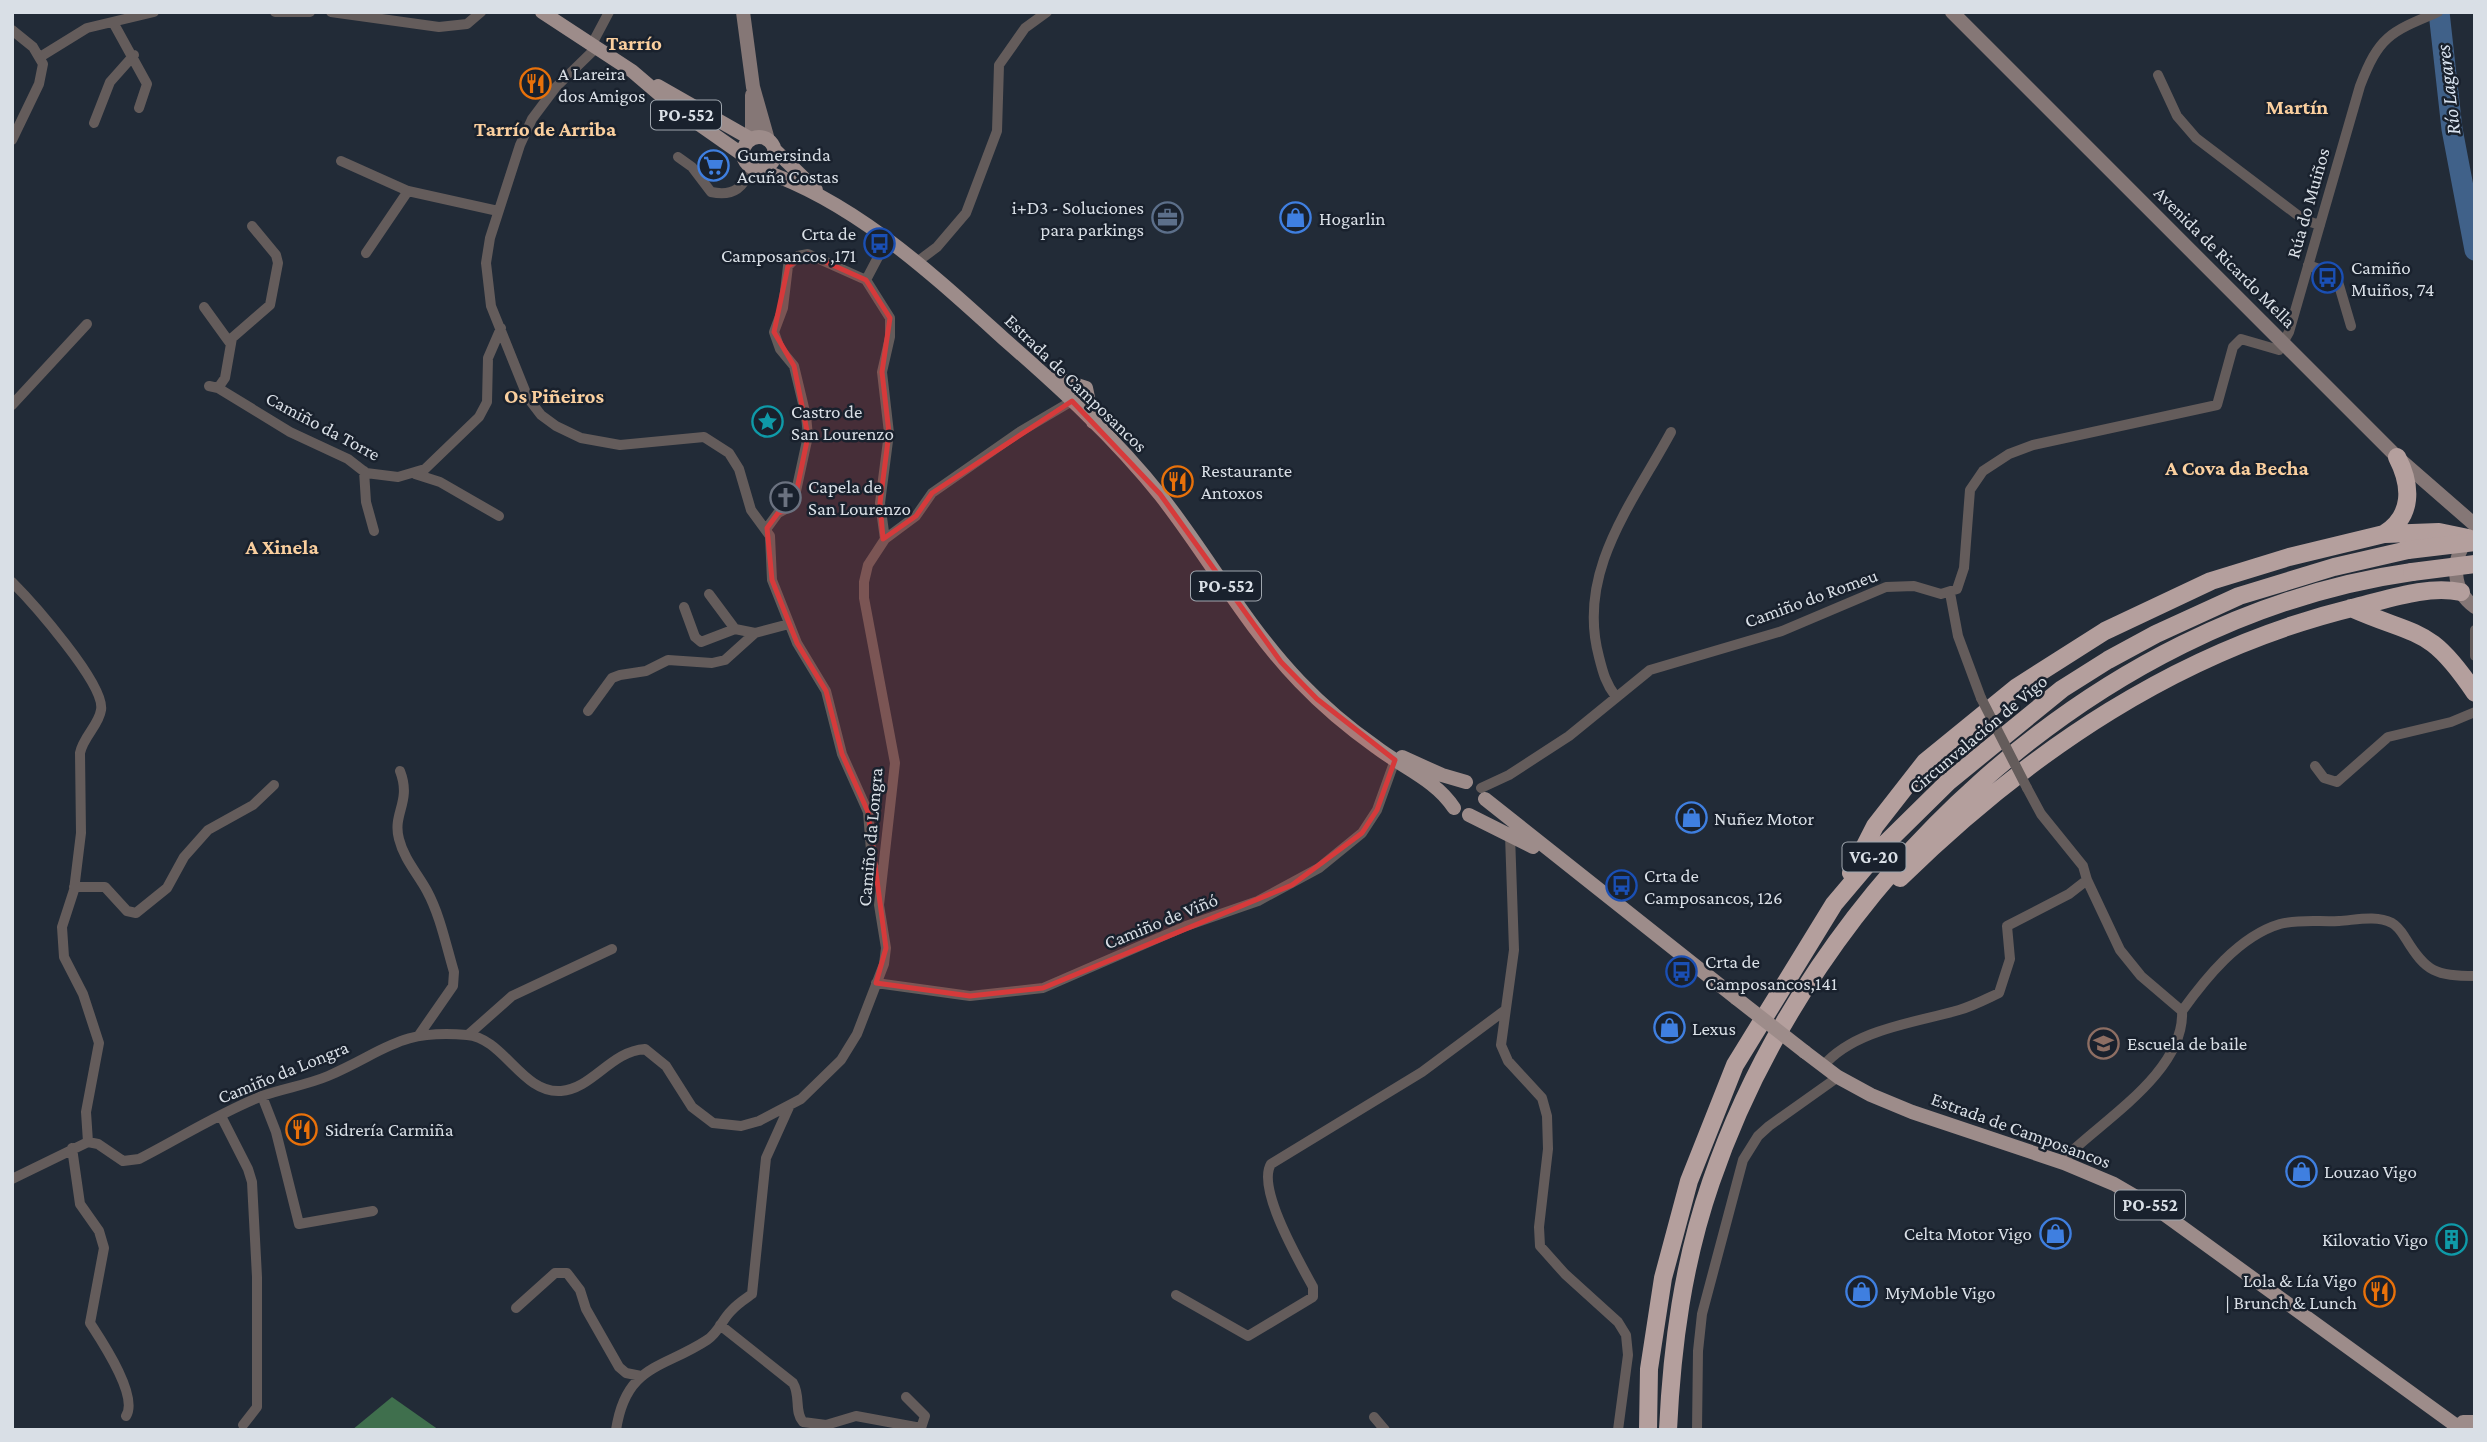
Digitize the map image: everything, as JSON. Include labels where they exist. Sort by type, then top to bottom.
[{"type":"highway","points":[[2384,534],[2402,520],[2407,504],[2407,484],[2397,457]]},
{"type":"highway","points":[[1835,904],[1875,826],[1925,762],[2017,687],[2105,631],[2211,581],[2289,557],[2384,534],[2439,531],[2473,534]]},
{"type":"highway","name":"Circunvalación de Vigo","points":[[1648,1430],[1649,1369],[1661,1291],[1689,1181],[1735,1065],[1835,904],[1883,846],[1948,782],[2063,689],[2156,634],[2239,596],[2334,567],[2473,534]]},
{"type":"highway","name":"Circunvalación de Vigo","points":[[1668,1430],[1672,1357],[1684,1279],[1711,1182],[1747,1092],[1827,957],[1895,868],[1957,800],[2057,720],[2170,651],[2278,606],[2365,581],[2475,564]]},
{"type":"highway","points":[[1827,957],[1843,947],[1901,878],[1956,825],[2028,765],[2099,716],[2211,655],[2288,625],[2427,592],[2461,592]]},
{"type":"highway","points":[[2351,608],[2427,636],[2456,664],[2475,693]]},
{"type":"main road","name":"Estrada de Camposancos","points":[[542,12],[632,71],[673,106],[743,155],[756,168],[820,194]]},
{"type":"main road","points":[[743,12],[752,87],[752,139],[745,146],[743,155]]},
{"type":"main road","name":"Avenida de Ricardo Mella","points":[[1952,12],[2473,534]]},
{"type":"main road","name":"Estrada de Camposancos","points":[[632,71],[752,139],[771,145],[820,194],[917,262],[1072,401],[1160,494],[1281,662],[1317,699],[1395,760],[1445,793],[1454,808],[1574,870]]},
{"type":"main road","points":[[752,87],[771,145],[772,162],[756,168]]},
{"type":"main road","points":[[728,124],[739,124],[750,118]]},
{"type":"main road","name":"PO-552","points":[[1044,375],[1082,390]]},
{"type":"main road","points":[[1072,401],[1082,400],[1082,390]]},
{"type":"main road","points":[[1082,390],[1093,422]]},
{"type":"main road","points":[[2473,534],[2456,564],[2461,592],[2475,607]]},
{"type":"main road","name":"Estrada de Camposancos","points":[[1353,728],[1398,755],[1442,775],[1466,782],[1483,794],[1574,870],[1838,1077],[1912,1112],[2064,1163],[2114,1184],[2157,1209],[2458,1428],[2467,1421],[2475,1422]]},
{"type":"main road","points":[[1454,808],[1453,792],[1466,782]]},
{"type":"main road","points":[[1469,815],[1482,808],[1483,794]]},
{"type":"street","points":[[40,57],[87,28],[114,24],[154,12]]},
{"type":"street","points":[[275,12],[310,12]]},
{"type":"street","points":[[331,12],[439,27],[467,24],[481,12]]},
{"type":"street","points":[[609,12],[595,45],[556,87],[532,119],[498,211],[486,263],[487,288],[528,398],[541,415],[555,426],[597,443],[620,445],[704,437],[729,453],[739,469],[751,510],[767,528],[773,555],[772,580],[789,624],[806,661],[827,691],[842,754],[868,812],[872,863],[882,888]]},
{"type":"street","points":[[917,262],[937,247],[966,214],[997,131],[999,65],[1025,28],[1047,12]]},
{"type":"street","name":"Rúa do Muiños","points":[[2284,343],[2360,86],[2376,50],[2386,36],[2438,12]]},
{"type":"street","points":[[114,24],[134,55],[147,84],[139,108]]},
{"type":"street","points":[[12,30],[40,57],[42,75],[12,140]]},
{"type":"street","points":[[94,123],[110,82],[134,55]]},
{"type":"street","points":[[2158,75],[2177,117],[2196,138],[2304,220],[2319,225]]},
{"type":"street","points":[[678,156],[692,167],[711,192],[722,194],[734,193],[756,168]]},
{"type":"street","points":[[341,161],[408,191],[498,211]]},
{"type":"street","points":[[366,253],[408,191]]},
{"type":"street","points":[[204,307],[230,343],[239,329],[267,309],[272,300],[276,255],[252,226]]},
{"type":"street","points":[[866,280],[887,240]]},
{"type":"street","points":[[767,528],[778,513],[793,505],[808,436],[794,366],[780,349],[775,331],[783,308],[788,266],[798,256],[808,254],[866,280],[890,318],[890,337],[882,372],[889,433],[880,503],[885,539]]},
{"type":"street","points":[[2308,265],[2336,275],[2351,326]]},
{"type":"street","points":[[12,405],[87,324]]},
{"type":"street","points":[[415,474],[425,469],[479,417],[487,402],[488,358],[501,328]]},
{"type":"street","points":[[2182,1011],[2141,976],[2120,950],[2078,857],[2041,814],[1981,698],[1958,636],[1950,593],[1961,582],[1970,490],[1983,471],[2009,454],[2033,444],[2213,407],[2220,400],[2233,348],[2241,339],[2279,350],[2284,343]]},
{"type":"street","name":"Camiño da Torre","points":[[230,343],[225,378],[214,387],[364,471],[387,477],[415,474]]},
{"type":"street","name":"Camiño da Longra","points":[[88,1142],[129,1162],[262,1096],[326,1077],[385,1045],[419,1035],[478,1037],[549,1090],[567,1090],[623,1054],[645,1049],[666,1066],[692,1107],[713,1123],[741,1126],[789,1107],[850,1047],[876,984],[886,948],[879,905],[894,749],[885,716],[864,582],[869,565],[885,539],[916,516],[932,494],[1018,433],[1072,401]]},
{"type":"street","points":[[1616,696],[1606,685],[1596,647],[1593,590],[1609,544],[1671,432]]},
{"type":"street","points":[[364,471],[366,502],[374,531]]},
{"type":"street","points":[[415,474],[440,482],[499,516]]},
{"type":"street","points":[[12,582],[52,624],[102,703],[100,715],[82,741],[82,810],[74,887],[62,927],[64,957],[83,994],[99,1043],[86,1112],[88,1142],[12,1179]]},
{"type":"street","name":"Camiño do Romeu","points":[[1483,794],[1537,758],[1643,675],[1663,665],[1782,631],[1886,587],[1914,586],[1941,594],[1950,593]]},
{"type":"street","points":[[709,594],[735,629]]},
{"type":"street","points":[[684,607],[697,640],[706,642],[735,629],[755,633],[789,624]]},
{"type":"street","points":[[2475,630],[2475,656]]},
{"type":"street","points":[[588,711],[612,678],[646,671],[668,660],[712,663],[725,660],[755,633]]},
{"type":"street","points":[[2315,766],[2324,778],[2337,782],[2388,737],[2451,722],[2475,712]]},
{"type":"street","name":"Camiño de Viñó","points":[[876,984],[970,996],[1044,988],[1186,926],[1258,901],[1319,868],[1362,833],[1377,810],[1395,760]]},
{"type":"street","points":[[400,771],[405,792],[398,816],[398,835],[412,869],[427,891],[454,972],[453,986],[419,1035]]},
{"type":"street","points":[[74,887],[105,887],[127,911],[136,913],[167,888],[184,857],[208,830],[253,805],[274,785]]},
{"type":"street","points":[[1510,839],[1514,950],[1504,1012],[1503,1053],[1542,1098],[1547,1116],[1548,1149],[1539,1227],[1540,1246],[1565,1274],[1618,1322],[1626,1335],[1628,1355],[1618,1430]]},
{"type":"street","points":[[1823,1066],[1833,1054],[1883,1031],[1960,1009],[1999,993],[2010,959],[2007,926],[2069,894],[2087,880]]},
{"type":"street","points":[[2064,1163],[2169,1060],[2178,1037],[2182,1011],[2203,980],[2268,929],[2292,923],[2364,919],[2390,922],[2398,927],[2416,959],[2425,966],[2440,974],[2475,975]]},
{"type":"street","points":[[468,1035],[512,996],[612,949]]},
{"type":"street","points":[[1176,1295],[1248,1336],[1313,1297],[1313,1287],[1280,1227],[1267,1179],[1271,1164],[1422,1072],[1504,1012]]},
{"type":"street","points":[[1697,1430],[1698,1351],[1702,1314],[1743,1160],[1769,1126],[1838,1077]]},
{"type":"street","points":[[262,1096],[276,1132],[299,1224],[373,1210]]},
{"type":"street","points":[[617,1430],[628,1397],[641,1376],[653,1366],[706,1341],[752,1294],[755,1286],[766,1158],[789,1107]]},
{"type":"street","points":[[221,1116],[248,1169],[251,1182],[257,1277],[257,1407],[243,1425]]},
{"type":"street","points":[[72,1148],[80,1204],[99,1231],[104,1248],[90,1323],[116,1365],[129,1406],[125,1416]]},
{"type":"street","points":[[516,1308],[555,1273],[567,1273],[580,1290],[586,1309],[619,1367],[626,1373],[641,1376]]},
{"type":"street","points":[[719,1325],[793,1383],[797,1390],[798,1415],[803,1422],[826,1425],[856,1416],[921,1428],[925,1416],[906,1397]]},
{"type":"street","points":[[1374,1416],[1385,1430]]},
{"type":"highlighted area","points":[[808,254],[866,280],[890,318],[882,372],[889,433],[880,503],[883,539],[916,516],[932,493],[1072,401],[1160,494],[1281,662],[1317,699],[1395,760],[1377,810],[1362,833],[1292,885],[1043,988],[970,996],[876,983],[886,948],[868,812],[842,754],[826,691],[797,643],[772,580],[767,528],[778,513],[793,508],[808,436],[806,416],[794,366],[774,332],[788,266]]},
{"type":"green space","points":[[392,1397],[439,1430],[352,1430]]},
{"type":"waterway","name":"Río Lagares","points":[[2439,12],[2452,129],[2475,250]]},
{"type":"place","name":"A Lareira dos Amigos","points":[[535,84]]},
{"type":"place","name":"Gumersinda Acuña Costas","points":[[714,165]]},
{"type":"place","name":"i+D3 - Soluciones para parkings","points":[[1167,218]]},
{"type":"place","name":"Hogarlin","points":[[1296,218]]},
{"type":"place","name":"Crta de Camposancos ,171","points":[[879,244]]},
{"type":"place","name":"Camiño Muiños, 74","points":[[2328,278]]},
{"type":"place","name":"Castro de San Lourenzo","points":[[768,422]]},
{"type":"place","name":"Restaurante Antoxos","points":[[1178,481]]},
{"type":"place","name":"Capela de San Lourenzo","points":[[785,497]]},
{"type":"place","name":"Nuñez Motor","points":[[1691,818]]},
{"type":"place","name":"Crta de Camposancos, 126","points":[[1621,886]]},
{"type":"place","name":"Crta de Camposancos,141","points":[[1682,972]]},
{"type":"place","name":"Lexus","points":[[1669,1028]]},
{"type":"place","name":"Escuela de baile","points":[[2104,1043]]},
{"type":"place","name":"Sidrería Carmiña","points":[[302,1129]]},
{"type":"place","name":"Louzao Vigo","points":[[2301,1171]]},
{"type":"place","name":"Celta Motor Vigo","points":[[2055,1233]]},
{"type":"place","name":"Kilovatio Vigo","points":[[2451,1239]]},
{"type":"place","name":"Lola & Lía Vigo | Brunch & Lunch","points":[[2380,1291]]},
{"type":"place","name":"MyMoble Vigo","points":[[1862,1292]]},
{"type":"district","name":"Tarrío","points":[[634,43]]},
{"type":"district","name":"Martín","points":[[2297,107]]},
{"type":"district","name":"Tarrío de Arriba","points":[[545,129]]},
{"type":"district","name":"Os Piñeiros","points":[[554,396]]},
{"type":"district","name":"A Cova da Becha","points":[[2237,468]]},
{"type":"district","name":"A Xinela","points":[[282,547]]}]
